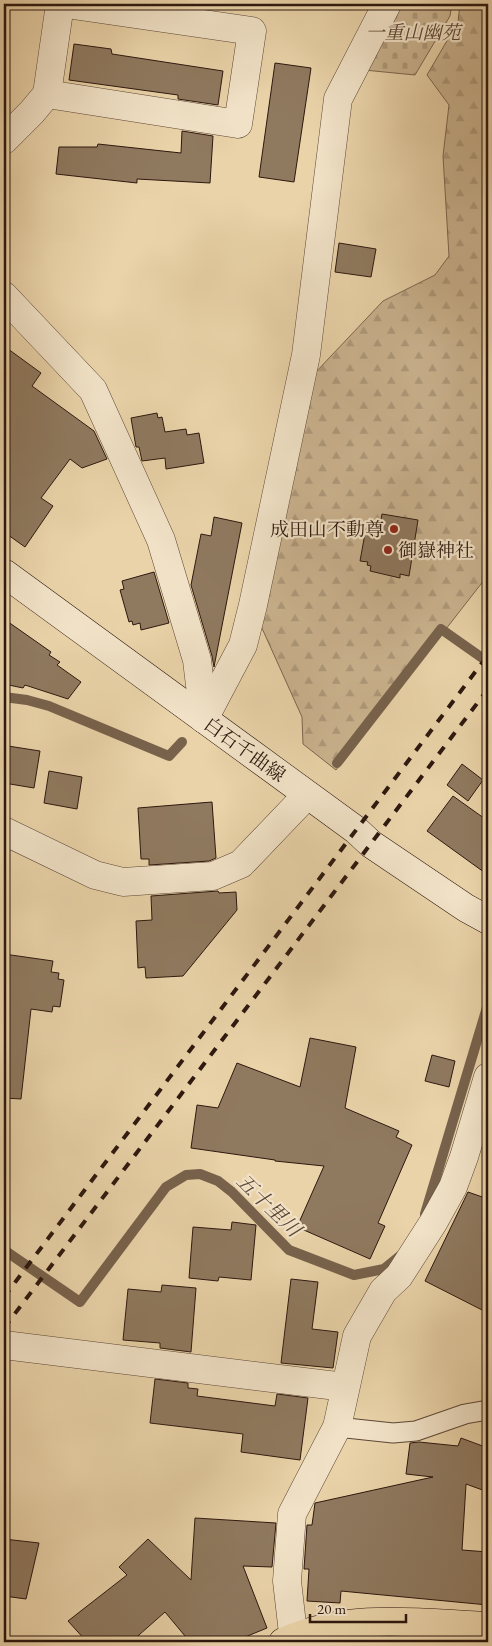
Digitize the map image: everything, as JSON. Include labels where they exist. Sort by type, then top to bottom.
[{"type":"highway","points":[[290,1641],[302,1633],[369,1621],[488,1626]]},
{"type":"street","points":[[4,140],[47,94],[60,4]]},
{"type":"street","points":[[47,94],[238,124],[252,31],[66,4]]},
{"type":"street","points":[[204,719],[243,645],[255,595],[306,355],[338,99],[387,4]]},
{"type":"street","points":[[4,296],[93,390],[161,540],[197,660],[204,719]]},
{"type":"street","name":"白石千曲線","points":[[4,573],[356,830],[371,844],[466,908],[488,920]]},
{"type":"street","points":[[4,831],[96,876],[123,882],[213,876],[241,864],[307,794]]},
{"type":"street","points":[[290,1641],[287,1580],[292,1514],[337,1427],[358,1336],[384,1291],[399,1276],[434,1223],[464,1157],[488,1077]]},
{"type":"street","points":[[4,1345],[345,1387]]},
{"type":"lane","points":[[337,1427],[393,1433],[416,1431],[465,1414],[488,1410]]},
{"type":"green space","name":"一重山幽苑","points":[[401,4],[452,4],[450,16],[415,75],[364,70]]},
{"type":"green space","points":[[460,4],[488,4],[488,575],[336,770],[303,744],[302,717],[261,626],[314,374],[383,301],[435,275],[449,256],[443,156],[449,105],[427,75],[458,22]]},
{"type":"building","points":[[74,44],[111,49],[112,54],[223,71],[218,105],[178,99],[178,95],[69,80]]},
{"type":"building","points":[[275,63],[311,68],[294,182],[259,177]]},
{"type":"building","points":[[182,131],[213,136],[210,183],[137,179],[137,183],[56,174],[59,147],[97,147],[98,144],[181,153]]},
{"type":"building","points":[[339,243],[376,249],[371,277],[335,272]]},
{"type":"building","points":[[4,346],[41,373],[32,386],[94,431],[107,459],[82,468],[70,459],[41,498],[53,506],[25,547],[4,532]]},
{"type":"building","points":[[157,413],[158,418],[162,417],[165,432],[186,429],[187,435],[199,433],[204,463],[166,469],[165,458],[142,461],[139,447],[136,447],[131,418]]},
{"type":"building","name":"御嶽神社","points":[[382,514],[418,520],[409,576],[400,574],[400,578],[370,571],[371,566],[367,565],[368,562],[360,561],[366,528],[379,530]]},
{"type":"building","points":[[214,517],[242,523],[214,667],[191,585],[201,534],[211,536]]},
{"type":"building","points":[[154,572],[169,623],[141,630],[140,623],[133,625],[132,621],[129,622],[120,590],[124,589],[122,581]]},
{"type":"building","points":[[4,619],[51,652],[49,655],[60,662],[57,665],[81,682],[68,699],[25,685],[23,688],[4,684]]},
{"type":"building","points":[[8,746],[40,751],[34,788],[4,783]]},
{"type":"building","points":[[462,764],[483,780],[468,801],[447,785]]},
{"type":"building","points":[[49,771],[82,777],[77,809],[44,803]]},
{"type":"building","points":[[453,796],[488,821],[488,875],[427,831]]},
{"type":"building","points":[[212,802],[216,858],[209,861],[149,865],[149,859],[141,859],[138,808]]},
{"type":"building","points":[[218,891],[219,893],[236,892],[237,910],[183,976],[146,978],[145,967],[138,968],[136,921],[152,920],[151,896]]},
{"type":"building","points":[[4,954],[53,961],[51,972],[59,973],[58,979],[64,980],[60,1007],[53,1006],[52,1012],[31,1009],[21,1099],[4,1098]]},
{"type":"building","points":[[310,1038],[356,1047],[345,1108],[399,1131],[396,1137],[412,1145],[378,1223],[385,1226],[370,1259],[297,1227],[324,1166],[275,1161],[191,1148],[197,1105],[218,1108],[237,1063],[300,1087]]},
{"type":"building","points":[[432,1055],[455,1061],[449,1087],[425,1081]]},
{"type":"building","points":[[468,1192],[488,1199],[488,1313],[425,1281]]},
{"type":"building","points":[[232,1222],[256,1225],[251,1280],[219,1277],[218,1281],[189,1278],[193,1227],[231,1230]]},
{"type":"building","points":[[291,1279],[318,1282],[312,1329],[338,1332],[333,1368],[281,1363]]},
{"type":"building","points":[[162,1285],[196,1288],[191,1352],[160,1348],[160,1343],[123,1340],[128,1289],[161,1292]]},
{"type":"building","points":[[155,1379],[188,1383],[188,1388],[198,1389],[197,1396],[275,1406],[277,1394],[308,1398],[300,1460],[241,1452],[243,1434],[150,1423]]},
{"type":"building","points":[[461,1438],[488,1448],[488,1492],[466,1484],[462,1550],[488,1552],[488,1605],[341,1591],[340,1603],[307,1601],[309,1569],[304,1569],[307,1525],[312,1525],[315,1503],[433,1477],[406,1474],[410,1443],[419,1442],[458,1446]]},
{"type":"building","points":[[195,1518],[276,1523],[272,1567],[243,1566],[267,1628],[233,1642],[190,1642],[165,1612],[131,1642],[87,1642],[68,1621],[127,1575],[119,1567],[148,1539],[191,1580]]},
{"type":"building","points":[[4,1539],[39,1543],[26,1599],[4,1596]]},
{"type":"waterway","points":[[337,763],[441,629],[488,662]]},
{"type":"waterway","points":[[4,697],[27,700],[49,706],[169,756],[182,742]]},
{"type":"waterway","name":"五十里川","points":[[425,1214],[488,1004]]},
{"type":"waterway","name":"五十里川","points":[[4,1250],[80,1302],[166,1187],[186,1175],[200,1174],[218,1181],[232,1192],[289,1250],[354,1275],[384,1269],[400,1256]]},
{"type":"railway","points":[[4,1297],[488,655]]},
{"type":"railway","points":[[4,1328],[488,689]]},
{"type":"place","name":"成田山不動尊","points":[[394,529]]},
{"type":"place","name":"御嶽神社","points":[[388,550]]}]
